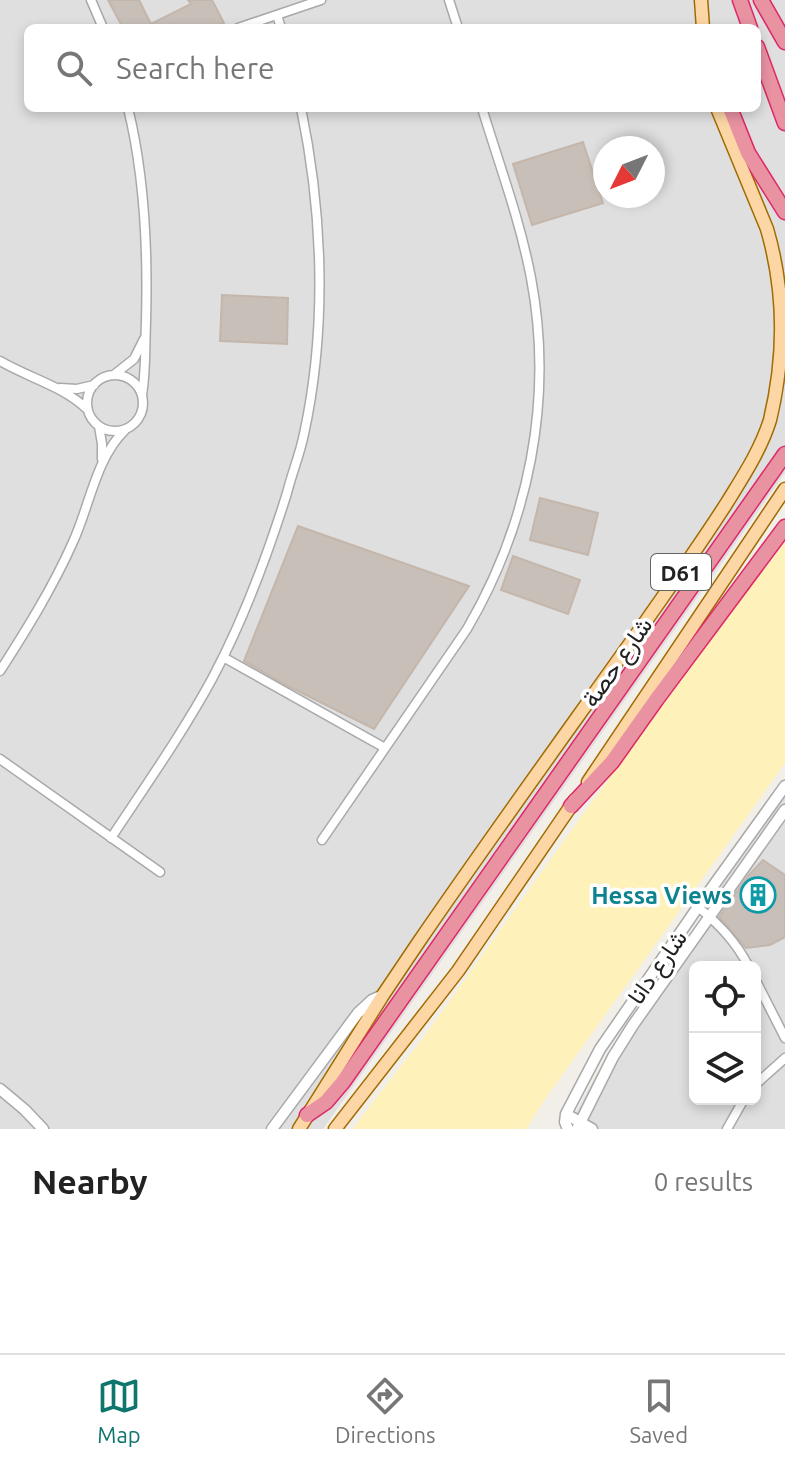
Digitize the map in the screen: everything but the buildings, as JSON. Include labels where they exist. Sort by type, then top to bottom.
[{"type":"highway","points":[[740,0],[749,24]]},
{"type":"highway","points":[[761,0],[785,42]]},
{"type":"highway","points":[[761,58],[785,123]]},
{"type":"highway","points":[[732,112],[748,153],[785,212]]},
{"type":"highway","points":[[307,1115],[326,1102],[343,1082],[785,454]]},
{"type":"highway","points":[[571,806],[612,762],[785,527]]},
{"type":"main road","points":[[701,0],[703,24]]},
{"type":"main road","name":"شارع حصة","points":[[299,1129],[383,995],[700,546],[761,444],[776,400],[784,356],[782,288],[773,248],[719,112]]},
{"type":"main road","name":"شارع حصة","points":[[335,1129],[458,971],[785,489]]},
{"type":"street","points":[[91,0],[101,24]]},
{"type":"street","points":[[250,24],[321,0]]},
{"type":"street","points":[[449,0],[457,24]]},
{"type":"street","points":[[277,15],[280,24]]},
{"type":"street","points":[[0,671],[63,564],[109,449],[142,413],[147,354],[146,241],[138,156],[129,112]]},
{"type":"street","points":[[111,838],[186,725],[241,620],[266,557],[303,436],[318,314],[318,233],[302,112]]},
{"type":"street","points":[[322,840],[467,629],[490,587],[517,520],[534,448],[539,375],[535,302],[525,254],[483,112]]},
{"type":"street","points":[[52,387],[69,389],[95,384],[121,371],[134,359],[146,327]]},
{"type":"street","points":[[0,361],[71,396],[88,409],[99,426],[111,431],[125,430]]},
{"type":"street","points":[[113,375],[133,381],[142,395]]},
{"type":"street","points":[[88,409],[88,396],[95,384]]},
{"type":"street","points":[[99,426],[101,464]]},
{"type":"street","points":[[223,657],[385,748]]},
{"type":"street","points":[[0,759],[160,872]]},
{"type":"street","name":"شارع دانا","points":[[566,1114],[600,1049],[785,786]]},
{"type":"street","name":"شارع دانا","points":[[578,1126],[626,1035],[785,810]]},
{"type":"street","points":[[698,907],[723,928],[746,961]]},
{"type":"street","points":[[761,991],[785,1038]]},
{"type":"street","points":[[272,1129],[362,1008],[383,995]]},
{"type":"street","points":[[761,1080],[785,1058]]},
{"type":"street","points":[[0,1089],[43,1129]]},
{"type":"street","points":[[727,1129],[741,1105]]},
{"type":"street","points":[[566,1114],[578,1126],[592,1129]]},
{"type":"street","points":[[566,1114],[568,1129]]},
{"type":"shaded area","points":[[0,0],[785,0],[785,473],[323,1129],[0,1129]]},
{"type":"shaded area","points":[[785,789],[785,1038],[761,991],[761,961],[746,961],[699,908]]},
{"type":"shaded area","points":[[703,915],[732,944],[741,961],[689,961],[689,1105],[761,1105],[761,999],[785,1045],[785,1129],[567,1129],[597,1074]]},
{"type":"sand","points":[[785,542],[785,763],[526,1129],[353,1129],[434,1023],[651,720]]},
{"type":"place","name":"Hessa Views","points":[[758,895]]}]
